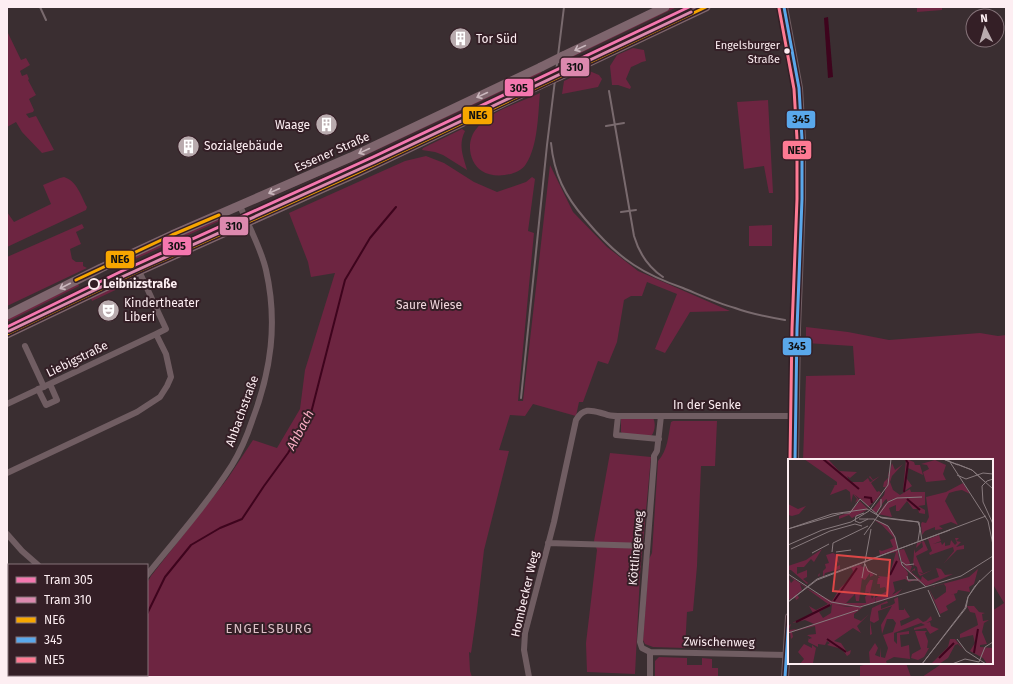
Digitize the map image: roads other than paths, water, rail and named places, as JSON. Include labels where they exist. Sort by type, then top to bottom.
[{"type":"main road","name":"Essener Straße","points":[[7,315],[101,268],[351,157],[665,7]]},
{"type":"main road","points":[[7,334],[141,275],[247,223],[357,173],[706,7]]},
{"type":"street","points":[[784,7],[798,88],[802,139],[802,199],[795,459]]},
{"type":"street","name":"Ahbachstraße","points":[[148,574],[206,500],[232,464],[246,437],[264,387],[271,347],[269,286],[263,260],[240,206]]},
{"type":"street","points":[[7,473],[137,412],[160,397],[171,376],[166,354],[156,334],[166,329],[141,275]]},
{"type":"street","name":"Liebigstraße","points":[[7,404],[156,334]]},
{"type":"street","points":[[25,346],[57,400],[46,405],[38,389]]},
{"type":"street","name":"In der Senke","points":[[548,544],[576,420],[580,414],[587,411],[594,411],[606,415],[618,416],[796,416]]},
{"type":"street","points":[[618,416],[616,435],[659,439]]},
{"type":"street","name":"Köttlingerweg","points":[[650,652],[642,648],[640,642],[654,456],[659,439],[661,416]]},
{"type":"street","points":[[7,534],[22,551],[37,564]]},
{"type":"street","name":"Hombecker Weg","points":[[529,677],[524,650],[525,633],[548,544],[647,546]]},
{"type":"street","points":[[785,677],[788,636]]},
{"type":"street","points":[[650,652],[650,677]]},
{"type":"street","name":"Zwischenweg","points":[[650,652],[787,655]]},
{"type":"waterway","name":"Ahbach","points":[[148,612],[165,577],[191,545],[220,528],[242,519],[288,453],[311,413],[345,280],[370,238],[396,207]]},
{"type":"railway","points":[[40,7],[46,20]]},
{"type":"railway","points":[[521,398],[547,145],[564,7]]},
{"type":"railway","points":[[609,91],[634,236],[645,259],[653,269],[663,277]]},
{"type":"railway","points":[[606,126],[624,123]]},
{"type":"railway","points":[[551,143],[555,165],[566,193],[585,219],[602,238],[627,260],[640,269],[658,278],[715,301],[753,314],[785,320]]},
{"type":"railway","points":[[621,212],[636,210]]},
{"type":"tram line","name":"305","points":[[7,327],[122,271],[373,157],[689,7]]},
{"type":"tram line","name":"310","points":[[9,331],[124,276],[375,162],[691,12]]},
{"type":"place","name":"Tor Süd","points":[[461,39]]},
{"type":"place","name":"Engelsburger Straße","points":[[787,51]]},
{"type":"place","name":"Waage","points":[[326,125]]},
{"type":"place","name":"Sozialgebäude","points":[[189,146]]},
{"type":"place","name":"Leibnizstraße","points":[[94,284]]},
{"type":"place","name":"Kindertheater Liberi","points":[[108,310]]},
{"type":"district","name":"ENGELSBURG","points":[[269,628]]},
{"type":"park label","name":"Saure Wiese","points":[[429,305]]}]
